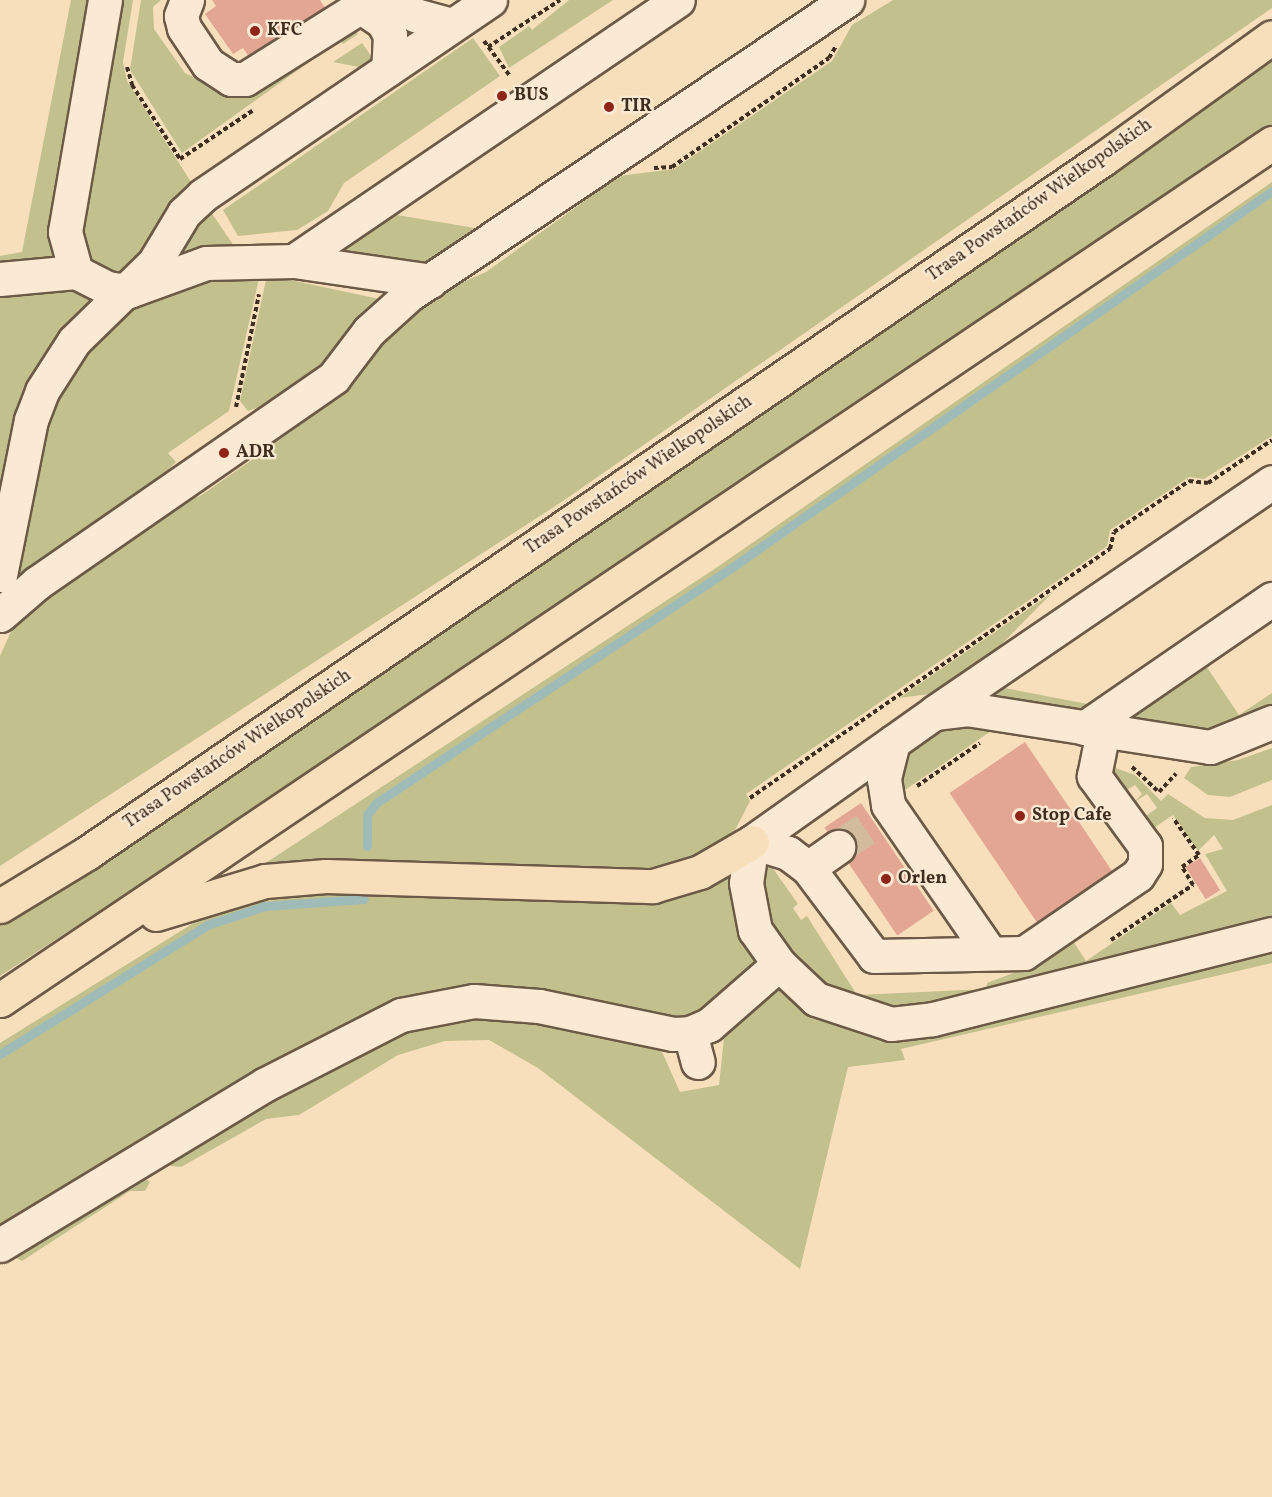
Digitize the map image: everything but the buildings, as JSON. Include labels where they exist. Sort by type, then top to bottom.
[{"type":"highway","name":"Trasa Powstańców Wielkopolskich","points":[[0,906],[87,853],[1044,200],[1272,37]]},
{"type":"highway","points":[[0,1000],[109,931],[1272,143]]},
{"type":"highway","points":[[109,931],[193,901],[275,880],[326,876],[653,886],[700,872],[752,842]]},
{"type":"lane","points":[[76,272],[65,215],[105,0]]},
{"type":"lane","points":[[187,0],[181,16],[184,28],[208,64],[231,79],[261,72],[374,2],[464,28]]},
{"type":"lane","points":[[0,576],[25,447],[42,391],[74,341],[129,291],[203,195],[388,69],[464,28],[490,0]]},
{"type":"lane","points":[[280,261],[678,0]]},
{"type":"lane","points":[[0,615],[37,583],[334,377],[387,312],[847,0]]},
{"type":"lane","points":[[374,2],[390,35],[388,69]]},
{"type":"lane","points":[[0,279],[76,272],[107,288],[129,291],[206,263],[280,261],[431,281]]},
{"type":"lane","points":[[1272,482],[892,741],[752,842],[747,905],[755,930],[779,964],[816,999],[891,1024],[933,1019],[1272,934]]},
{"type":"lane","points":[[1093,730],[1272,599]]},
{"type":"lane","points":[[933,713],[968,709],[1209,747],[1272,722]]},
{"type":"lane","points":[[752,842],[788,853],[808,868],[874,956],[988,950],[1024,953],[1138,875],[1145,864],[1145,846],[1094,776],[1093,730]]},
{"type":"lane","points":[[892,741],[884,779],[885,813],[988,950]]},
{"type":"lane","points":[[808,868],[838,847]]},
{"type":"lane","points":[[0,1245],[264,1085],[402,1015],[474,1000],[694,1047],[709,1025],[779,964]]},
{"type":"path","points":[[488,47],[560,0]]},
{"type":"path","points":[[464,28],[488,47],[510,76],[500,83]]},
{"type":"path","points":[[234,414],[280,261]]},
{"type":"path","points":[[750,798],[1110,549],[1114,532],[1189,481],[1208,483],[1272,440]]},
{"type":"path","points":[[885,813],[990,736]]},
{"type":"shaded area","points":[[71,0],[93,0],[53,260],[0,271],[0,256],[22,252]]},
{"type":"shaded area","points":[[118,0],[133,0],[123,62],[127,81],[193,185],[145,258],[124,274],[94,264],[86,254],[81,202]]},
{"type":"shaded area","points":[[141,0],[161,0],[153,7],[154,29],[185,73],[216,88],[352,24],[358,34],[343,44],[340,40],[182,153],[130,70]]},
{"type":"shaded area","points":[[569,0],[613,0],[509,68],[499,47],[529,26],[532,30]]},
{"type":"shaded area","points":[[893,0],[1272,0],[1272,8],[563,501],[0,866],[0,656],[17,618],[154,512],[200,496],[272,446],[302,412],[435,294],[486,272],[619,176],[674,169],[832,61],[852,25]]},
{"type":"shaded area","points":[[473,38],[500,76],[344,183],[328,211],[297,230],[238,236],[223,210]]},
{"type":"shaded area","points":[[362,43],[378,66],[374,70],[333,62]]},
{"type":"shaded area","points":[[1272,61],[1272,124],[738,495],[0,976],[0,916],[693,462]]},
{"type":"shaded area","points":[[1272,182],[1272,436],[1204,479],[1189,477],[1110,530],[1107,546],[746,794],[750,801],[732,836],[694,857],[648,871],[261,866],[716,568]]},
{"type":"shaded area","points":[[209,209],[234,246],[176,257],[189,232]]},
{"type":"shaded area","points":[[397,215],[475,228],[482,233],[438,259],[413,264],[332,254]]},
{"type":"shaded area","points":[[260,274],[229,411],[168,453],[176,462],[144,494],[9,596],[42,431],[76,363],[135,307],[219,276]]},
{"type":"shaded area","points":[[267,275],[384,300],[348,345],[281,400],[248,411],[240,401]]},
{"type":"shaded area","points":[[69,285],[95,299],[0,504],[0,291]]},
{"type":"shaded area","points":[[1053,592],[987,659],[938,693],[899,698]]},
{"type":"shaded area","points":[[1204,663],[1239,715],[1272,693],[1272,709],[1217,732],[1123,719]]},
{"type":"shaded area","points":[[995,688],[1093,705],[1060,712],[985,695]]},
{"type":"shaded area","points":[[962,723],[997,727],[899,794],[897,775],[907,752],[938,729]]},
{"type":"shaded area","points":[[1272,748],[1272,780],[1230,797],[1208,795],[1184,778],[1191,767],[1238,760]]},
{"type":"shaded area","points":[[1110,766],[1135,775],[1161,801],[1168,794],[1205,818],[1233,820],[1272,805],[1272,915],[930,1005],[882,1008],[829,991],[794,957],[766,917],[761,865],[772,867],[798,904],[793,908],[801,920],[807,916],[857,995],[986,989],[987,983],[1029,967],[1071,938],[1086,961],[1171,903],[1180,915],[1227,891],[1205,854],[1223,849],[1214,835],[1198,851],[1173,815],[1151,830],[1143,818],[1157,808],[1147,794],[1133,803],[1142,794],[1135,785],[1125,791]]},
{"type":"shaded area","points":[[736,865],[759,955],[754,967],[687,1022],[480,993],[0,1237],[0,1043],[192,924],[242,905],[319,893],[620,901]]},
{"type":"shaded area","points":[[1272,941],[1272,963],[901,1049],[905,1060],[848,1067],[800,1269],[538,1068],[489,1040],[445,1041],[398,1055],[299,1115],[266,1119],[181,1167],[171,1166],[164,1157],[374,1035],[493,1011],[657,1041],[680,1092],[719,1085],[725,1029],[774,983],[840,1021]]},
{"type":"shaded area","points":[[138,1173],[150,1182],[145,1191],[130,1191],[22,1261],[9,1254]]},
{"type":"waterway","points":[[367,846],[367,815],[376,803],[738,563],[1272,191]]},
{"type":"waterway","points":[[0,1054],[207,925],[265,906],[364,899]]},
{"type":"tunnel","points":[[838,847],[875,823]]},
{"type":"place","name":"KFC","points":[[255,31]]},
{"type":"place","name":"BUS","points":[[502,96]]},
{"type":"place","name":"TIR","points":[[609,107]]},
{"type":"place","name":"ADR","points":[[224,453]]},
{"type":"place","name":"Stop Cafe","points":[[1020,816]]},
{"type":"place","name":"Orlen","points":[[886,879]]}]
